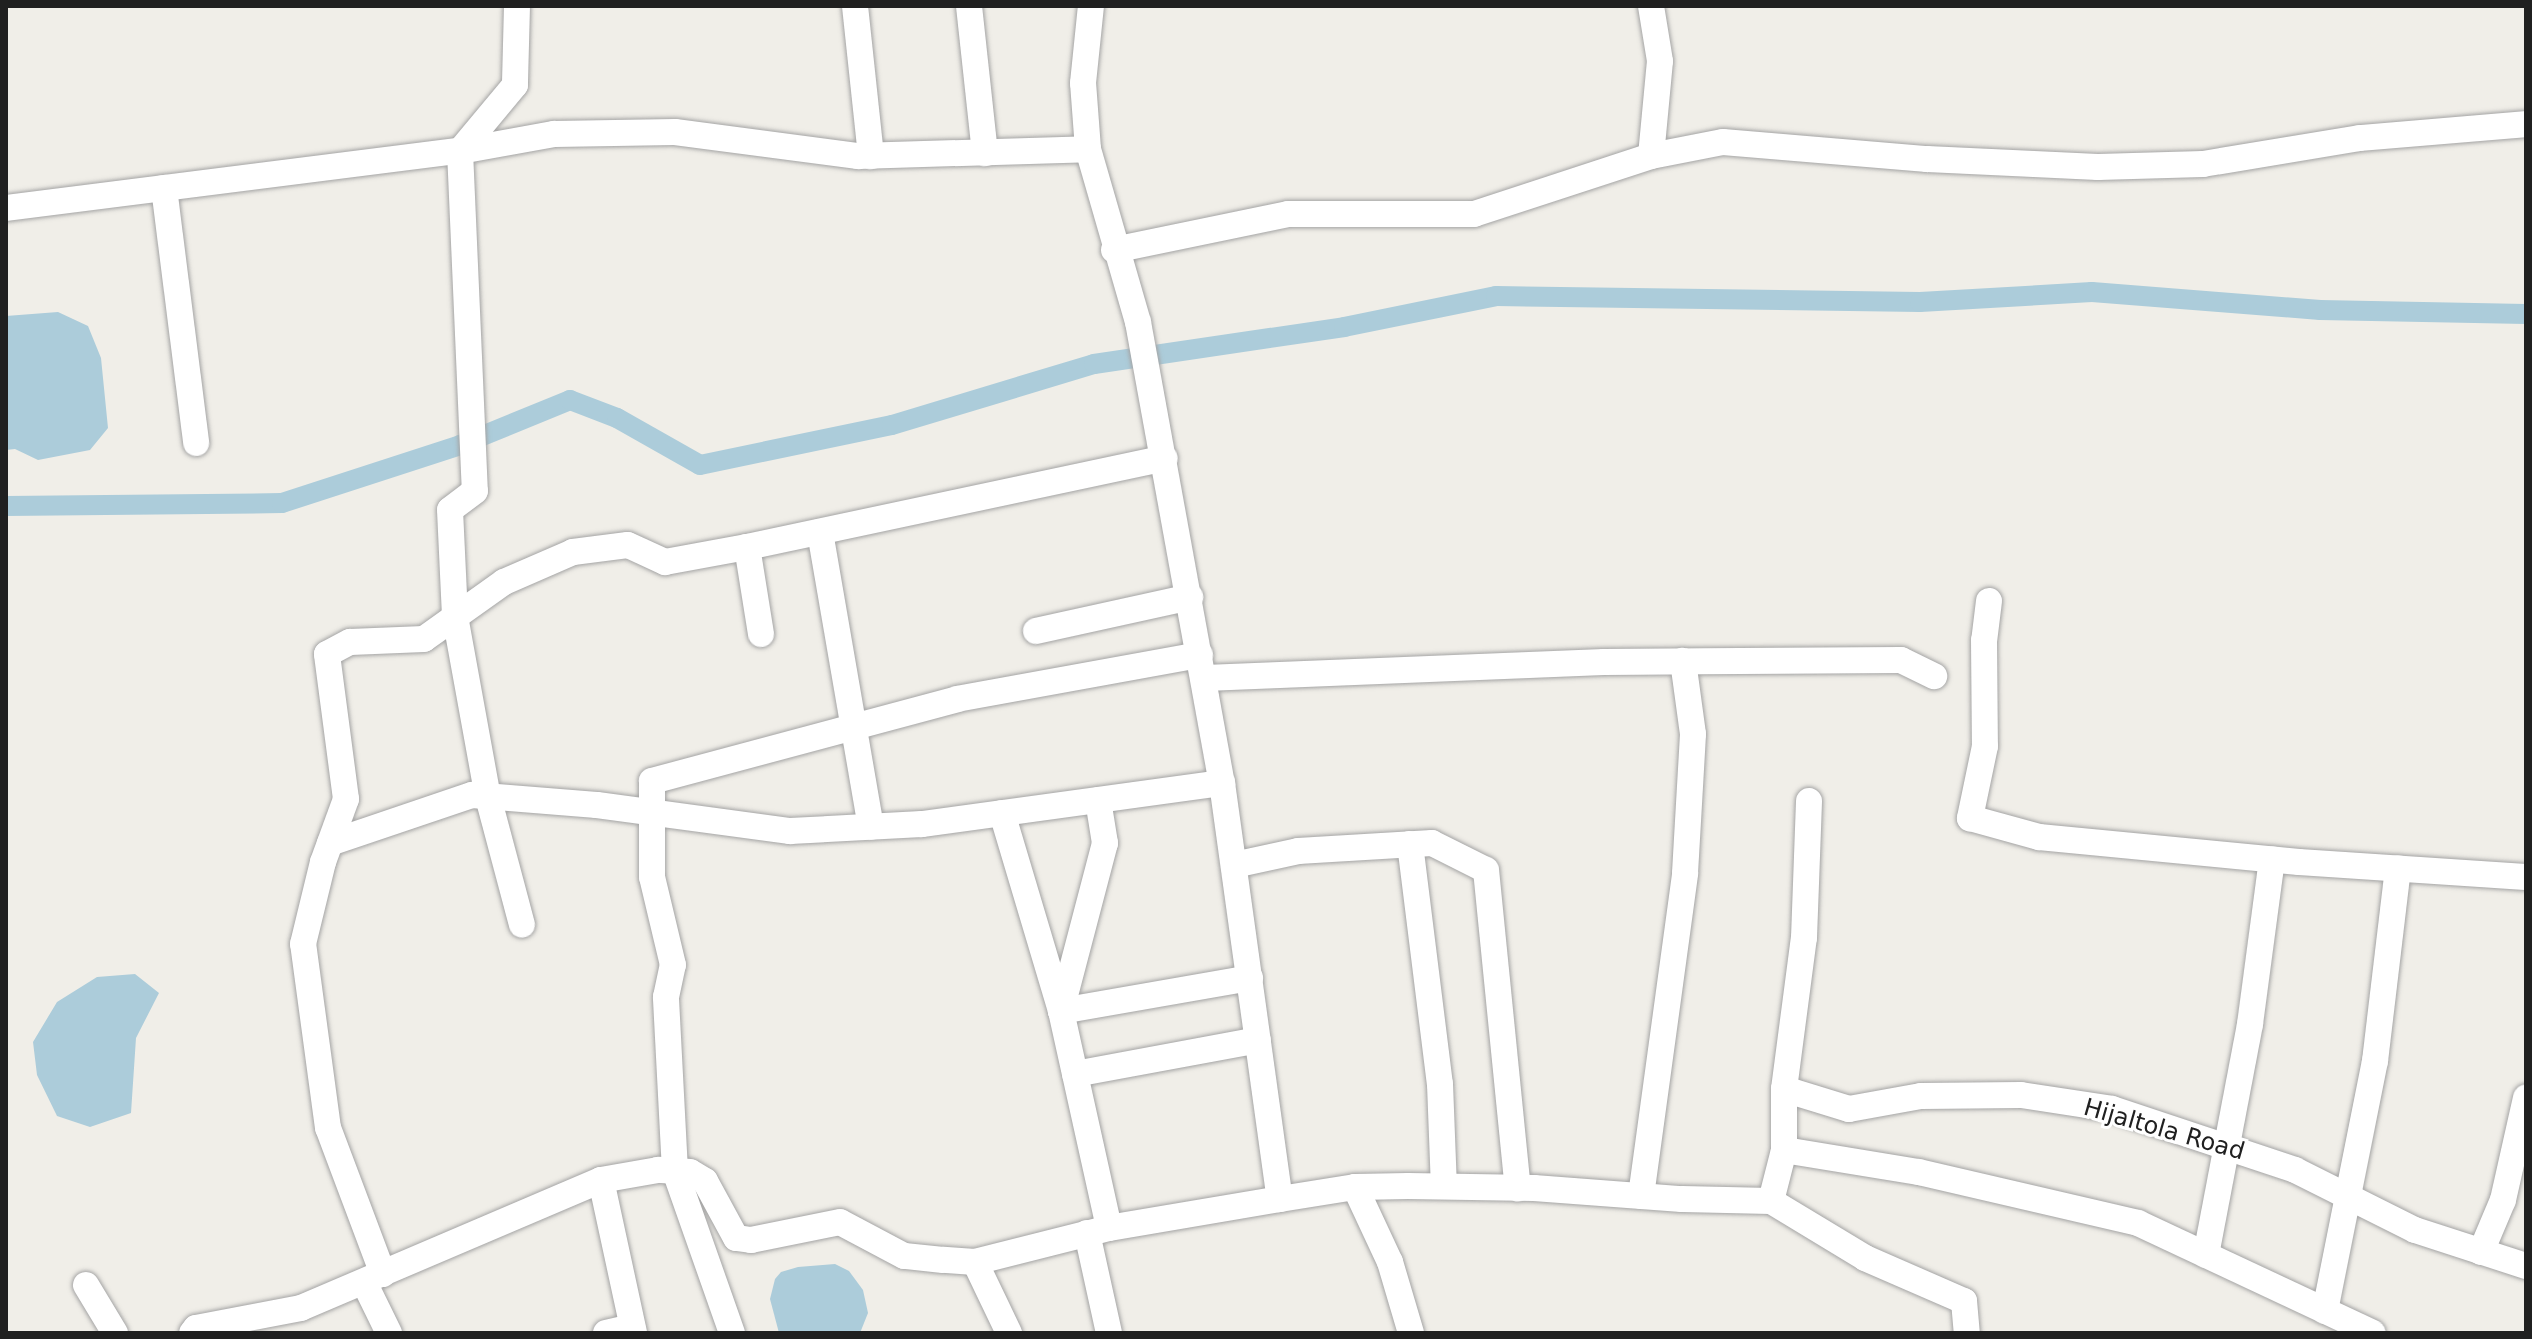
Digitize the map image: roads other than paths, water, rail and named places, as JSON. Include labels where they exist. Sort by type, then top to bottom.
[{"type":"street","points":[[517,6],[515,85],[460,151],[475,491],[450,510],[455,616],[488,797],[522,925]]},
{"type":"street","points":[[855,6],[871,156]]},
{"type":"street","points":[[969,6],[985,153]]},
{"type":"street","points":[[1091,6],[1083,83],[1088,149],[1114,250],[1138,322],[1157,412],[1222,783],[1280,1199]]},
{"type":"street","points":[[1651,6],[1660,61],[1651,156]]},
{"type":"street","points":[[1114,250],[1288,214],[1474,214],[1651,156],[1723,142],[1943,160],[2098,167],[2203,164],[2360,138],[2526,124]]},
{"type":"street","points":[[6,208],[460,151],[554,134],[675,132],[871,156],[1088,149]]},
{"type":"street","points":[[164,188],[196,443]]},
{"type":"street","points":[[389,1333],[328,1128],[303,944],[330,843],[346,799],[327,654],[350,642],[424,639],[504,582],[573,552],[628,545],[665,562],[1165,458]]},
{"type":"street","points":[[820,532],[871,827]]},
{"type":"street","points":[[747,547],[761,634]]},
{"type":"street","points":[[1036,631],[1190,597]]},
{"type":"street","points":[[1989,601],[1984,640],[1985,746],[1970,818],[2039,837],[2272,859],[2526,877]]},
{"type":"street","points":[[732,1333],[675,1171],[666,997],[673,965],[652,877],[652,781],[957,699],[1202,667],[1901,660],[1934,676]]},
{"type":"street","points":[[1641,1196],[1685,873],[1693,734],[1683,661]]},
{"type":"street","points":[[330,843],[472,795],[651,812],[790,831],[871,827],[1002,813],[1222,783]]},
{"type":"street","points":[[1061,1011],[1105,843],[1098,800]]},
{"type":"street","points":[[1771,1201],[1784,1150],[1784,1089],[1804,938],[1809,801]]},
{"type":"street","points":[[1002,813],[1061,1011],[1075,1074],[1098,1230],[1109,1333]]},
{"type":"street","points":[[1234,865],[1298,851],[1432,843],[1486,870],[1518,1188]]},
{"type":"street","points":[[1410,844],[1440,1084],[1444,1186]]},
{"type":"street","points":[[2206,1255],[2250,1024],[2272,859]]},
{"type":"street","points":[[2325,1311],[2375,1061],[2398,868]]},
{"type":"street","points":[[1061,1011],[1250,978]]},
{"type":"street","points":[[1075,1074],[1258,1040]]},
{"type":"street","name":"Hijaltola Road","points":[[1784,1089],[1849,1109],[1921,1096],[2021,1095],[2112,1109],[2295,1170],[2415,1230],[2526,1266]]},
{"type":"street","points":[[2481,1252],[2503,1200],[2526,1098]]},
{"type":"street","points":[[1784,1150],[1919,1172],[2138,1223],[2373,1333]]},
{"type":"street","points":[[192,1333],[196,1328],[301,1308],[601,1180],[658,1170],[690,1172],[705,1181],[736,1238],[751,1240],[840,1222],[904,1256],[975,1262],[1098,1230],[1355,1187],[1518,1188],[1771,1201],[1865,1258],[1964,1301],[1967,1333]]},
{"type":"street","points":[[601,1180],[633,1330],[606,1333]]},
{"type":"street","points":[[1355,1187],[1390,1262],[1411,1333]]},
{"type":"street","points":[[975,1262],[1009,1333]]},
{"type":"street","points":[[86,1285],[115,1333]]},
{"type":"water","points":[[58,312],[88,326],[101,358],[108,428],[90,450],[38,460],[15,449],[6,450],[6,316]]},
{"type":"water","points":[[135,974],[159,993],[136,1038],[131,1113],[90,1127],[57,1116],[37,1075],[33,1042],[57,1002],[97,977]]},
{"type":"water","points":[[835,1264],[849,1271],[863,1290],[868,1313],[860,1333],[779,1333],[770,1299],[775,1279],[781,1272],[798,1267]]},
{"type":"waterway","points":[[6,506],[282,503],[460,445],[570,400],[617,418],[700,465],[892,425],[1094,364],[1344,327],[1496,296],[1920,302],[2092,292],[2320,310],[2526,314]]}]
